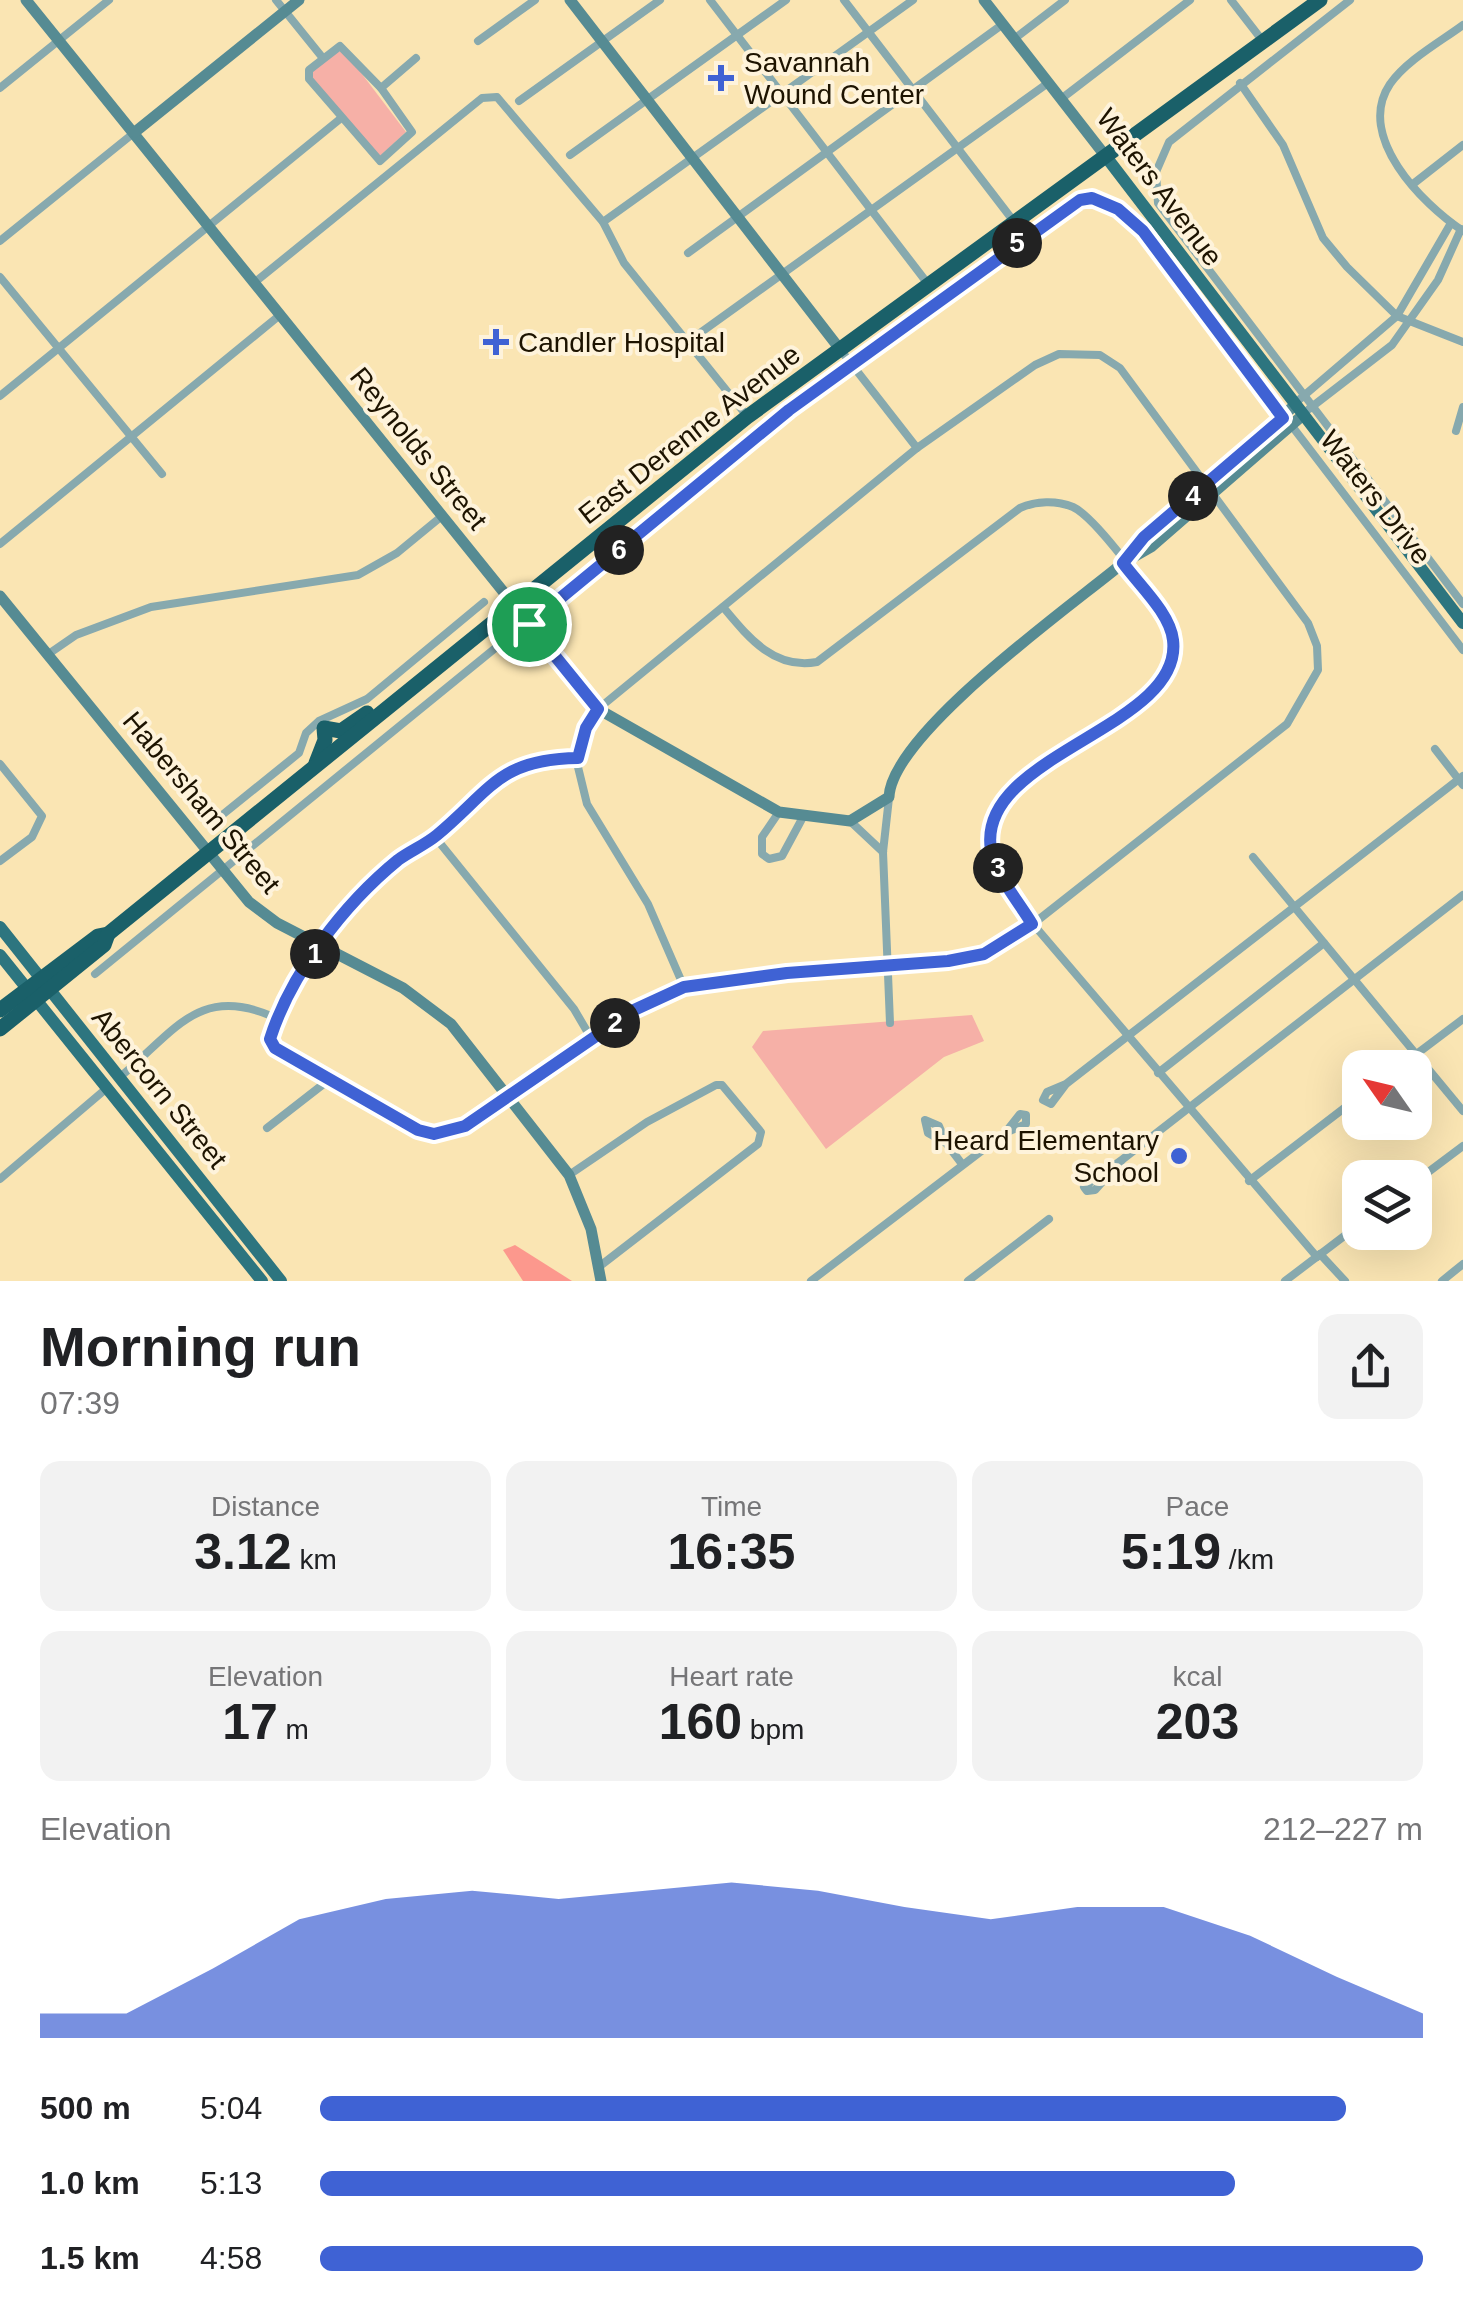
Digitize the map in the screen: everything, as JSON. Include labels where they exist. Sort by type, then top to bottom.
[{"type":"highway","name":"East Derenne Avenue","points":[[0,1029],[98,936],[108,934],[748,417],[1320,0]]},
{"type":"highway","points":[[314,766],[326,740],[324,728],[341,731],[362,715],[386,709]]},
{"type":"highway","name":"East Derenne Avenue","points":[[0,1010],[38,989]]},
{"type":"main road","name":"Waters Avenue","points":[[1107,158],[1303,406]]},
{"type":"main road","name":"Waters Drive","points":[[1303,406],[1463,624]]},
{"type":"main road","name":"Abercorn Street","points":[[0,927],[107,1088],[262,1281]]},
{"type":"main road","name":"Abercorn Street","points":[[0,956],[38,989],[120,1077],[280,1281]]},
{"type":"main road","points":[[180,1177],[198,1177]]},
{"type":"street","name":"Reynolds Street","points":[[26,0],[598,709],[780,812],[850,821]]},
{"type":"street","points":[[0,88],[109,0]]},
{"type":"street","points":[[276,0],[322,57]]},
{"type":"street","points":[[0,242],[299,0]]},
{"type":"street","points":[[478,41],[535,0]]},
{"type":"street","points":[[570,0],[917,448]]},
{"type":"street","points":[[518,100],[660,0]]},
{"type":"street","points":[[710,0],[928,284]]},
{"type":"street","points":[[570,155],[786,0]]},
{"type":"street","points":[[844,0],[1016,224]]},
{"type":"street","points":[[603,222],[912,0]]},
{"type":"street","name":"Waters Avenue","points":[[984,0],[1107,158]]},
{"type":"street","points":[[1014,38],[1065,0]]},
{"type":"street","points":[[1062,100],[1190,0]]},
{"type":"street","points":[[1231,0],[1263,41]]},
{"type":"street","points":[[1350,0],[1240,82],[1283,145],[1323,238],[1397,316],[1463,342]]},
{"type":"street","points":[[688,253],[1003,24]]},
{"type":"street","points":[[1303,406],[1392,345],[1438,280],[1462,230],[1412,184],[1385,142],[1380,126],[1383,98],[1396,76],[1463,25]]},
{"type":"street","points":[[344,47],[380,88],[412,132],[376,162],[309,79],[310,70],[322,57],[344,47]]},
{"type":"street","points":[[380,88],[416,58]]},
{"type":"street","points":[[700,334],[1048,82]]},
{"type":"street","name":"Waters Drive","points":[[1240,82],[1169,142],[1156,172],[1158,203],[1303,406],[1463,604]]},
{"type":"street","points":[[254,282],[482,98],[498,97],[603,222],[624,263],[748,417]]},
{"type":"street","points":[[0,396],[340,118]]},
{"type":"street","points":[[1412,184],[1463,144]]},
{"type":"street","name":"Waters Drive","points":[[850,363],[1080,200],[1092,198],[1118,209],[1143,231],[1463,650]]},
{"type":"street","points":[[890,1023],[883,852],[890,781],[933,721],[1123,563],[1151,547],[1397,316],[1450,222]]},
{"type":"street","points":[[0,277],[162,474]]},
{"type":"street","points":[[0,544],[280,316]]},
{"type":"street","points":[[578,758],[527,764],[498,776],[434,838],[385,872],[320,946],[276,1018],[270,1039],[275,1048],[434,1134],[465,1126],[634,1010],[684,987],[984,954],[1032,924],[1282,729],[1314,684],[1319,659],[1308,623],[1120,368],[1100,355],[1059,354],[1035,364],[917,448],[598,709],[586,728],[578,758],[579,781],[587,804],[648,904],[684,987]]},
{"type":"street","points":[[95,974],[850,363]]},
{"type":"street","points":[[1456,431],[1463,407]]},
{"type":"street","points":[[723,606],[759,646],[778,660],[795,666],[817,662],[1034,502],[1075,508],[1090,519],[1164,617],[1173,640],[1171,665],[1155,689],[1021,784],[996,814],[990,834],[994,860],[1032,924],[1249,1181],[1345,1281]]},
{"type":"street","points":[[47,655],[76,635],[151,606],[358,575],[397,553],[442,516]]},
{"type":"street","name":"Habersham Street","points":[[0,596],[220,869],[262,913],[436,1010],[509,1095],[569,1175],[584,1206],[602,1281]]},
{"type":"street","points":[[210,824],[298,753],[306,733],[319,721],[367,699],[484,602]]},
{"type":"street","points":[[1066,1084],[1461,780],[1434,749]]},
{"type":"street","points":[[0,764],[26,794],[42,823],[32,837],[0,861]]},
{"type":"street","points":[[883,852],[850,821],[889,797]]},
{"type":"street","points":[[780,812],[762,837],[762,854],[770,858],[782,856],[803,817]]},
{"type":"street","points":[[434,838],[564,997],[591,1038]]},
{"type":"street","points":[[1253,857],[1414,1050]]},
{"type":"street","points":[[1123,1159],[1095,1190],[1087,1192],[1084,1187],[1090,1179],[1189,1109],[1463,895]]},
{"type":"street","points":[[1158,1072],[1324,943]]},
{"type":"street","points":[[120,1077],[203,1007],[232,1002],[276,1018]]},
{"type":"street","points":[[1421,1050],[1463,1019]]},
{"type":"street","points":[[1432,1072],[1463,1111]]},
{"type":"street","points":[[267,1128],[330,1080]]},
{"type":"street","points":[[569,1175],[646,1122],[716,1085],[722,1084],[761,1132],[758,1144],[600,1266]]},
{"type":"street","points":[[0,1179],[107,1088]]},
{"type":"street","points":[[1249,1181],[1342,1110]]},
{"type":"street","points":[[811,1281],[1004,1133]]},
{"type":"street","points":[[946,1143],[962,1164]]},
{"type":"street","points":[[1432,1169],[1463,1146]]},
{"type":"street","points":[[968,1281],[1049,1219]]},
{"type":"street","points":[[1285,1281],[1342,1237]]},
{"type":"street","points":[[1444,1280],[1463,1264]]},
{"type":"shaded area","points":[[338,51],[346,53],[406,132],[379,157],[312,78],[311,72]]},
{"type":"shaded area","points":[[972,1015],[984,1041],[944,1057],[826,1149],[752,1047],[763,1031]]},
{"type":"shaded area","points":[[515,1245],[572,1281],[523,1281],[503,1250]]},
{"type":"place","name":"Savannah Wound Center","points":[[721,78]]},
{"type":"place","name":"Candler Hospital","points":[[496,342]]},
{"type":"place","name":"Heard Elementary School","points":[[1179,1156]]},
{"type":"route","points":[[1092,198],[1118,209],[1143,231],[1282,411],[1283,418],[1144,537],[1123,563],[1164,617],[1173,640],[1171,665],[1155,689],[1021,784],[996,814],[990,834],[994,860],[1032,924],[984,954],[948,961],[787,973],[684,987],[634,1010],[465,1126],[434,1134],[418,1130],[289,1057],[275,1048],[270,1039],[276,1018],[320,946],[349,909],[400,859],[434,838],[498,776],[552,758],[578,758],[586,728],[598,709],[529,624],[850,363],[1080,200],[1092,198]]}]
